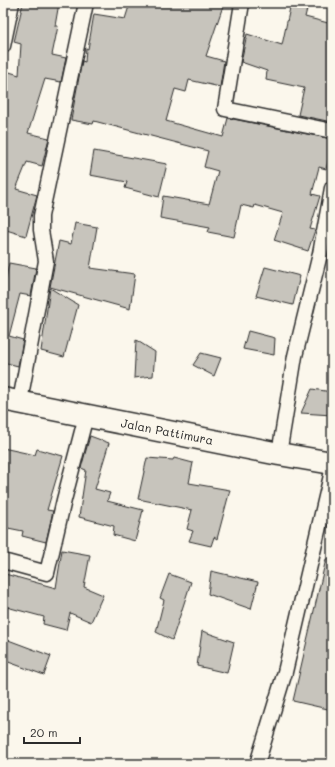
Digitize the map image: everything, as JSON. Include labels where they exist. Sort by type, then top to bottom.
[{"type":"highway","name":"Jalan Pattimura","points":[[12,400],[278,454],[332,463]]},
{"type":"street","points":[[3,46],[12,3]]},
{"type":"street","points":[[12,400],[46,261],[41,230],[41,216],[86,3]]},
{"type":"street","points":[[242,3],[225,109],[332,131]]},
{"type":"street","points":[[278,454],[295,356],[320,254],[332,188]]},
{"type":"street","points":[[3,561],[47,573],[86,416]]},
{"type":"street","points":[[257,764],[285,672],[332,471]]},
{"type":"building","points":[[23,3],[59,3],[55,26],[58,26],[52,55],[66,58],[61,82],[45,79],[28,133],[49,138],[42,166],[27,162],[16,189],[37,195],[26,236],[3,229],[3,70],[19,75],[21,44],[14,42]]},
{"type":"building","points":[[130,3],[224,3],[206,56],[224,61],[220,87],[189,80],[186,92],[175,89],[166,121],[223,137],[228,118],[332,139],[332,147],[326,169],[319,167],[312,194],[320,196],[310,229],[315,230],[308,251],[274,240],[283,213],[255,205],[254,208],[241,205],[234,237],[208,232],[210,227],[160,218],[163,196],[209,204],[218,171],[204,167],[208,151],[94,121],[93,124],[71,120],[82,61],[85,62],[86,48],[88,49],[94,14],[125,19]]},
{"type":"building","points":[[291,3],[308,5],[305,17],[332,24],[332,122],[298,115],[304,88],[266,80],[267,71],[241,62],[247,34],[282,45]]},
{"type":"building","points":[[94,151],[167,164],[159,197],[125,188],[127,182],[90,175]]},
{"type":"building","points":[[75,223],[97,227],[90,268],[135,274],[130,309],[50,287],[59,241],[71,244]]},
{"type":"building","points":[[9,263],[36,268],[31,296],[20,294],[9,336],[23,340],[18,366],[3,362],[3,294]]},
{"type":"building","points":[[265,267],[300,276],[293,305],[256,296]]},
{"type":"building","points":[[50,288],[78,305],[64,357],[41,351]]},
{"type":"building","points":[[248,331],[275,338],[274,355],[243,349]]},
{"type":"building","points":[[136,340],[155,352],[153,376],[134,378]]},
{"type":"building","points":[[201,353],[221,358],[214,376],[193,365]]},
{"type":"building","points":[[312,389],[332,392],[332,415],[301,413]]},
{"type":"building","points":[[90,436],[109,443],[95,489],[110,493],[107,501],[143,510],[135,541],[113,535],[114,526],[79,517],[86,470],[81,468]]},
{"type":"building","points":[[3,448],[35,455],[37,449],[63,456],[47,510],[53,511],[46,542],[22,536],[23,531],[3,527]]},
{"type":"building","points":[[147,458],[173,460],[174,458],[193,463],[189,483],[230,490],[217,539],[214,537],[211,546],[189,541],[193,531],[187,529],[192,510],[138,499]]},
{"type":"building","points":[[62,550],[90,555],[84,587],[103,595],[91,622],[70,613],[66,630],[43,624],[44,617],[3,606],[5,574],[56,588]]},
{"type":"building","points":[[326,559],[332,559],[332,710],[293,701]]},
{"type":"building","points":[[211,571],[258,582],[251,609],[208,594]]},
{"type":"building","points":[[169,574],[191,582],[172,640],[156,632],[164,600],[160,598]]},
{"type":"building","points":[[202,631],[234,642],[227,673],[197,666]]},
{"type":"building","points":[[3,638],[51,656],[44,675],[3,660]]}]
